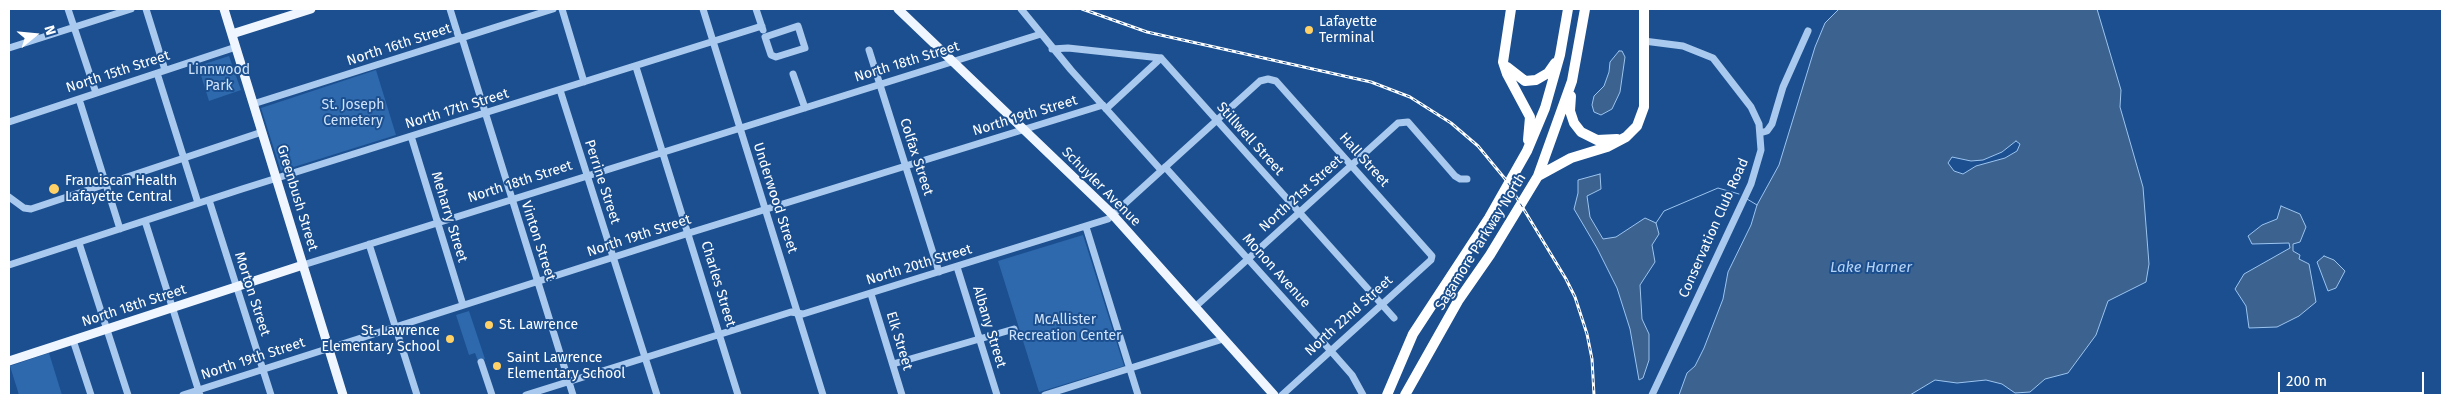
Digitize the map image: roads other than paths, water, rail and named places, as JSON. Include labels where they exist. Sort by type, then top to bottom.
[{"type":"highway","points":[[1511,9],[1503,62],[1507,74],[1530,117],[1527,151]]},
{"type":"highway","name":"Sagamore Parkway North","points":[[1387,395],[1413,334],[1489,218],[1527,151],[1545,108],[1560,55],[1568,9]]},
{"type":"highway","name":"Sagamore Parkway North","points":[[1405,395],[1458,301],[1490,255],[1538,176],[1572,81],[1585,9]]},
{"type":"highway","points":[[1538,176],[1571,158],[1607,147],[1626,137],[1637,126],[1644,107],[1644,9]]},
{"type":"highway","points":[[1503,62],[1516,76],[1525,81],[1536,80],[1548,73],[1560,55]]},
{"type":"highway","points":[[1572,81],[1570,111],[1574,123],[1581,132],[1597,140],[1626,137]]},
{"type":"main road","name":"Greenbush Street","points":[[224,9],[343,395]]},
{"type":"main road","points":[[232,34],[311,9]]},
{"type":"main road","name":"Schuyler Avenue","points":[[898,9],[1112,214],[1274,395]]},
{"type":"main road","name":"North 18th Street","points":[[9,361],[303,265]]},
{"type":"street","points":[[68,9],[96,94]]},
{"type":"street","points":[[9,48],[131,9]]},
{"type":"street","points":[[146,9],[165,70]]},
{"type":"street","name":"Vinton Street","points":[[450,9],[485,113],[573,395]]},
{"type":"street","name":"North 16th Street","points":[[253,104],[553,9]]},
{"type":"street","points":[[562,9],[584,82]]},
{"type":"street","name":"Underwood Street","points":[[703,9],[823,395]]},
{"type":"street","points":[[756,9],[771,55],[776,57],[805,48],[798,26],[766,37]]},
{"type":"street","name":"Monon Avenue","points":[[1021,9],[1036,25],[1052,49],[1248,258],[1330,350],[1352,375],[1363,395]]},
{"type":"street","name":"North 17th Street","points":[[9,264],[276,178],[636,67],[762,26]]},
{"type":"street","points":[[1760,133],[1767,131],[1772,124],[1783,87],[1808,31]]},
{"type":"street","name":"North 18th Street","points":[[303,265],[1041,34]]},
{"type":"street","name":"Conservation Club Road","points":[[1644,41],[1683,46],[1713,58],[1751,107],[1759,124],[1761,150],[1751,184],[1652,395]]},
{"type":"street","name":"North 15th Street","points":[[9,122],[236,48]]},
{"type":"street","points":[[1052,49],[1068,48],[1161,58]]},
{"type":"street","name":"Colfax Street","points":[[868,50],[939,272]]},
{"type":"street","name":"North 19th Street","points":[[183,395],[199,393],[263,368],[396,328],[689,233],[905,166],[1105,107],[1161,58]]},
{"type":"street","name":"Stillwell Street","points":[[1161,58],[1394,318]]},
{"type":"street","name":"Charles Street","points":[[636,67],[721,334],[738,395]]},
{"type":"street","points":[[157,73],[198,203]]},
{"type":"street","points":[[793,74],[805,108]]},
{"type":"street","name":"North 20th Street","points":[[526,395],[791,312],[803,314],[871,294],[957,266],[1086,228],[1108,219],[1260,81],[1276,81]]},
{"type":"street","name":"Hall Street","points":[[1276,81],[1432,256]]},
{"type":"street","name":"Perrine Street","points":[[560,90],[657,395]]},
{"type":"street","points":[[79,99],[120,229]]},
{"type":"street","name":"North 21st Street","points":[[1195,307],[1402,121],[1408,122],[1455,176],[1460,180],[1467,180]]},
{"type":"street","points":[[9,197],[28,209],[262,132]]},
{"type":"street","name":"Meharry Street","points":[[411,136],[463,305]]},
{"type":"street","name":"Morton Street","points":[[209,200],[271,395]]},
{"type":"street","points":[[145,221],[199,393]]},
{"type":"street","points":[[1086,228],[1138,395]]},
{"type":"street","points":[[79,242],[128,395]]},
{"type":"street","points":[[369,244],[417,395]]},
{"type":"street","name":"North 22nd Street","points":[[1282,395],[1381,303],[1431,260],[1432,256]]},
{"type":"street","name":"Albany Street","points":[[957,266],[997,395]]},
{"type":"street","name":"Elk Street","points":[[871,294],[902,395]]},
{"type":"street","points":[[893,364],[1014,329]]},
{"type":"street","points":[[1045,395],[1223,339]]},
{"type":"street","points":[[73,340],[90,395]]},
{"type":"street","points":[[481,362],[492,395]]},
{"type":"water","name":"Lake Harner","points":[[1839,9],[2097,9],[2121,90],[2120,107],[2143,187],[2149,264],[2146,282],[2108,301],[2096,335],[2068,373],[2045,379],[2030,392],[2015,393],[2002,384],[1986,380],[1957,383],[1935,380],[1910,395],[1679,395],[1687,373],[1695,366],[1704,348],[1723,299],[1728,272],[1751,225],[1757,205],[1779,165],[1815,47],[1825,23]],"holes":[[[2016,141],[2020,144],[2017,151],[2005,158],[1976,166],[1963,174],[1954,171],[1948,163],[1952,157],[1971,161],[1983,160],[2002,152]]]},
{"type":"water","points":[[1619,51],[1622,51],[1625,57],[1620,92],[1612,109],[1601,115],[1594,112],[1592,105],[1594,96],[1604,86],[1610,62]]},
{"type":"water","points":[[1600,174],[1601,189],[1587,196],[1590,217],[1603,239],[1616,237],[1645,218],[1656,223],[1659,234],[1652,245],[1655,262],[1640,285],[1642,319],[1649,334],[1649,360],[1643,378],[1639,380],[1630,329],[1617,288],[1597,248],[1574,209],[1578,193],[1578,180]]},
{"type":"water","points":[[2281,206],[2300,214],[2306,227],[2300,242],[2293,244],[2293,251],[2300,255],[2299,259],[2309,264],[2316,302],[2299,316],[2277,327],[2249,328],[2246,306],[2235,289],[2244,274],[2290,248],[2289,243],[2252,244],[2248,236],[2262,225],[2277,219]]},
{"type":"water","points":[[2324,256],[2334,260],[2345,271],[2336,288],[2328,291],[2317,262]]},
{"type":"waterway","points":[[1656,223],[1664,211],[1718,188],[1739,194]]},
{"type":"waterway","points":[[1747,199],[1757,205]]},
{"type":"railway","points":[[1082,9],[1147,32],[1371,82],[1410,97],[1451,123],[1478,146],[1506,180],[1566,279],[1575,297],[1587,334],[1592,359],[1594,395]]},
{"type":"place","name":"Lafayette Terminal","points":[[1309,30]]},
{"type":"place","name":"Franciscan Health Lafayette Central","points":[[54,189]]},
{"type":"place","name":"St. Lawrence","points":[[489,325]]},
{"type":"place","name":"St. Lawrence Elementary School","points":[[450,339]]},
{"type":"place","name":"Saint Lawrence Elementary School","points":[[497,366]]},
{"type":"park label","name":"Linnwood Park","points":[[219,78]]},
{"type":"park label","name":"St. Joseph Cemetery","points":[[353,114]]},
{"type":"park label","name":"McAllister Recreation Center","points":[[1065,328]]}]
